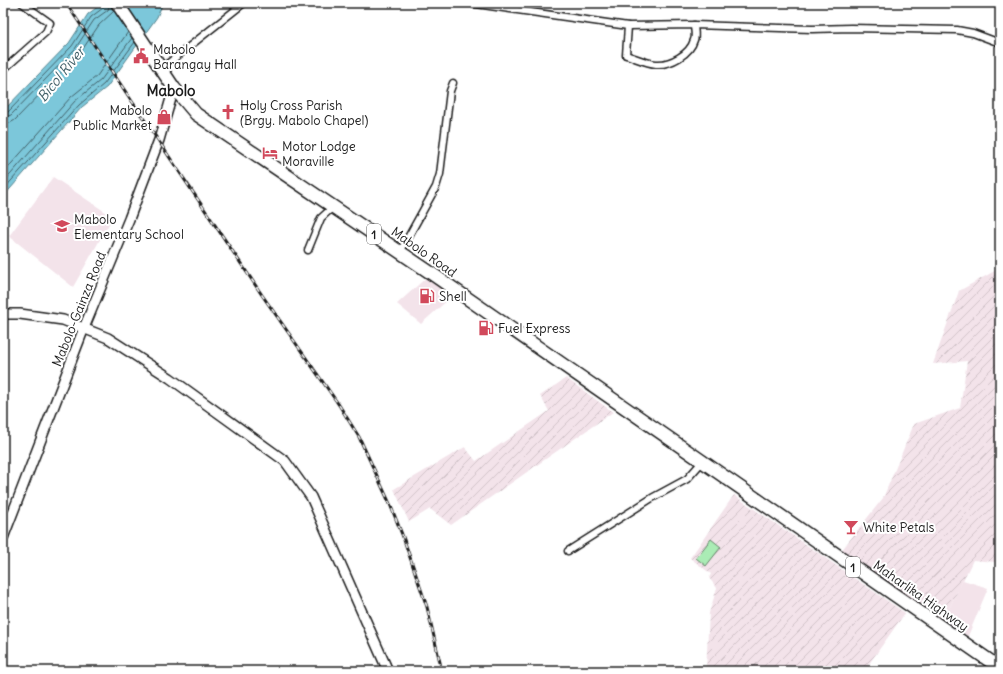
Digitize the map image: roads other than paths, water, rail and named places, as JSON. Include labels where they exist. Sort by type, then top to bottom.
[{"type":"highway","name":"Mabolo Road","points":[[117,3],[174,88],[196,114],[400,252],[704,464]]},
{"type":"highway","name":"Maharlika Highway","points":[[704,464],[1000,668]]},
{"type":"main road","name":"Mabolo-Gainza Road","points":[[3,538],[84,328],[129,219],[159,140],[174,88]]},
{"type":"main road","points":[[3,314],[20,314],[63,320],[108,338],[137,355],[285,462],[311,496],[388,671]]},
{"type":"street","points":[[3,70],[46,32],[50,23],[22,3]]},
{"type":"street","points":[[161,69],[244,3]]},
{"type":"street","points":[[468,3],[628,26],[694,25],[812,29],[851,28],[957,30],[973,33],[1000,42]]},
{"type":"street","points":[[628,26],[626,55],[657,64],[668,62],[680,57],[690,49],[695,39],[694,25]]},
{"type":"street","points":[[400,252],[436,187],[440,174],[450,91],[453,83]]},
{"type":"street","points":[[308,250],[321,218],[333,207]]},
{"type":"street","points":[[568,552],[652,498],[687,479],[704,464]]},
{"type":"water","name":"Bicol River","points":[[103,3],[163,3],[157,17],[107,87],[82,107],[3,197],[3,111],[69,43],[88,14]]},
{"type":"railway","points":[[66,3],[262,295],[339,405],[359,437],[390,504],[403,537],[427,607],[442,671]]},
{"type":"place","name":"Mabolo Barangay Hall","points":[[141,56]]},
{"type":"place","name":"Holy Cross Parish (Brgy. Mabolo Chapel)","points":[[228,112]]},
{"type":"place","name":"Mabolo Public Market","points":[[164,117]]},
{"type":"place","name":"Motor Lodge Moraville","points":[[270,153]]},
{"type":"place","name":"Mabolo Elementary School","points":[[62,226]]},
{"type":"place","name":"Shell","points":[[427,296]]},
{"type":"place","name":"Fuel Express","points":[[486,328]]},
{"type":"place","name":"White Petals","points":[[851,527]]},
{"type":"district","name":"Mabolo","points":[[171,90]]}]
